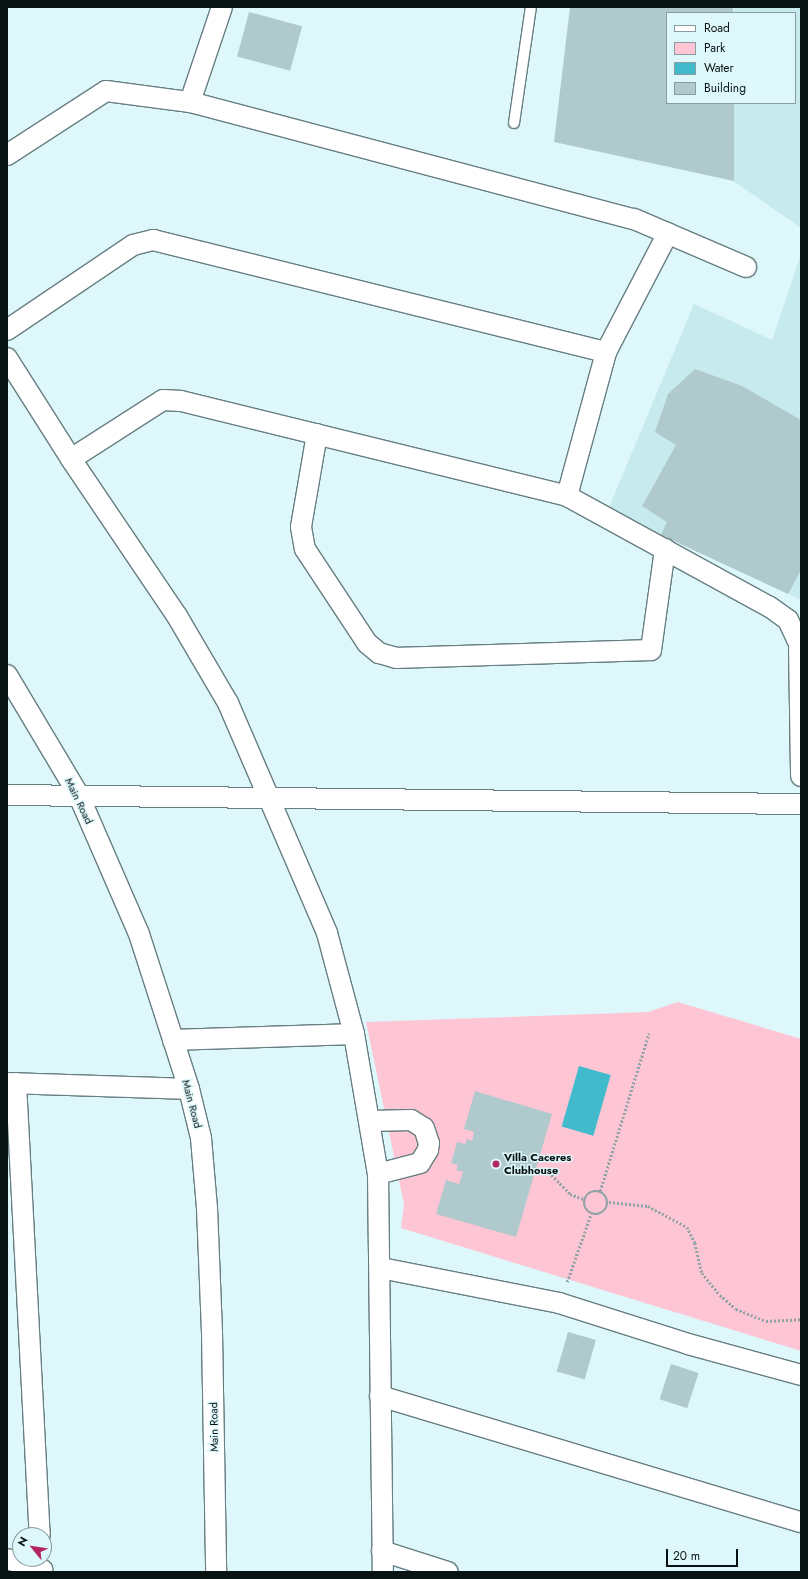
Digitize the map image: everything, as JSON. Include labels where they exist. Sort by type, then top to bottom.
[{"type":"street","points":[[190,102],[222,7]]},
{"type":"street","points":[[7,155],[106,91],[190,102],[634,219],[746,267]]},
{"type":"street","points":[[567,496],[606,352],[668,233]]},
{"type":"street","points":[[7,330],[133,245],[153,240],[606,352]]},
{"type":"street","points":[[7,358],[71,459],[178,616],[228,703],[271,798],[327,933],[354,1034],[378,1174],[383,1572]]},
{"type":"street","points":[[71,459],[163,400],[181,401],[567,496],[665,549],[788,620],[799,644],[801,776]]},
{"type":"street","points":[[317,434],[301,527],[305,549],[367,644],[379,653],[396,658],[651,650],[665,549]]},
{"type":"street","name":"Main Road","points":[[7,675],[79,796],[139,934],[189,1089],[201,1138],[207,1208],[216,1572]]},
{"type":"street","points":[[7,795],[801,804]]},
{"type":"street","points":[[173,1040],[354,1034]]},
{"type":"street","points":[[39,1527],[11,1083],[189,1089]]},
{"type":"street","points":[[370,1121],[411,1120],[424,1128],[429,1143],[428,1150],[420,1163],[378,1174]]},
{"type":"street","points":[[380,1268],[559,1303],[688,1344],[801,1375]]},
{"type":"street","points":[[380,1396],[801,1522]]},
{"type":"street","points":[[382,1551],[448,1572]]},
{"type":"lane","points":[[514,123],[531,7]]},
{"type":"path","points":[[600,1191],[649,1034]]},
{"type":"path","points":[[536,1170],[542,1169],[549,1172],[570,1194],[584,1200]]},
{"type":"path","points":[[591,1214],[584,1206],[584,1200],[592,1191],[600,1191],[605,1194],[609,1202]]},
{"type":"path","points":[[591,1214],[603,1213],[609,1202]]},
{"type":"path","points":[[609,1202],[648,1206],[687,1227],[694,1238],[704,1276],[720,1296],[736,1309],[766,1321],[801,1319]]},
{"type":"path","points":[[559,1303],[591,1214]]},
{"type":"shaded area","points":[[734,7],[801,7],[801,228],[732,180],[733,104],[796,104],[796,12],[734,12]]},
{"type":"shaded area","points":[[801,254],[801,600],[608,510],[694,304],[772,340]]},
{"type":"green space","points":[[678,1002],[801,1039],[801,1351],[401,1228],[404,1204],[366,1022],[648,1012]]},
{"type":"water","points":[[579,1066],[611,1075],[593,1136],[562,1127]]},
{"type":"building","points":[[570,7],[733,7],[733,12],[666,12],[666,104],[734,104],[734,181],[554,142]]},
{"type":"building","points":[[249,12],[302,26],[290,71],[237,56]]},
{"type":"building","points":[[695,369],[742,386],[801,420],[801,570],[788,594],[661,535],[667,522],[642,506],[676,445],[655,432],[668,394]]},
{"type":"building","name":"Villa Caceres Clubhouse","points":[[475,1091],[552,1114],[516,1237],[436,1214],[446,1180],[459,1184],[463,1172],[456,1170],[458,1165],[451,1163],[457,1142],[465,1144],[467,1139],[472,1141],[474,1132],[464,1129]]},
{"type":"building","points":[[568,1332],[596,1340],[585,1379],[557,1371]]},
{"type":"building","points":[[671,1364],[699,1373],[687,1408],[660,1399]]},
{"type":"place","name":"Villa Caceres Clubhouse","points":[[496,1164]]}]
